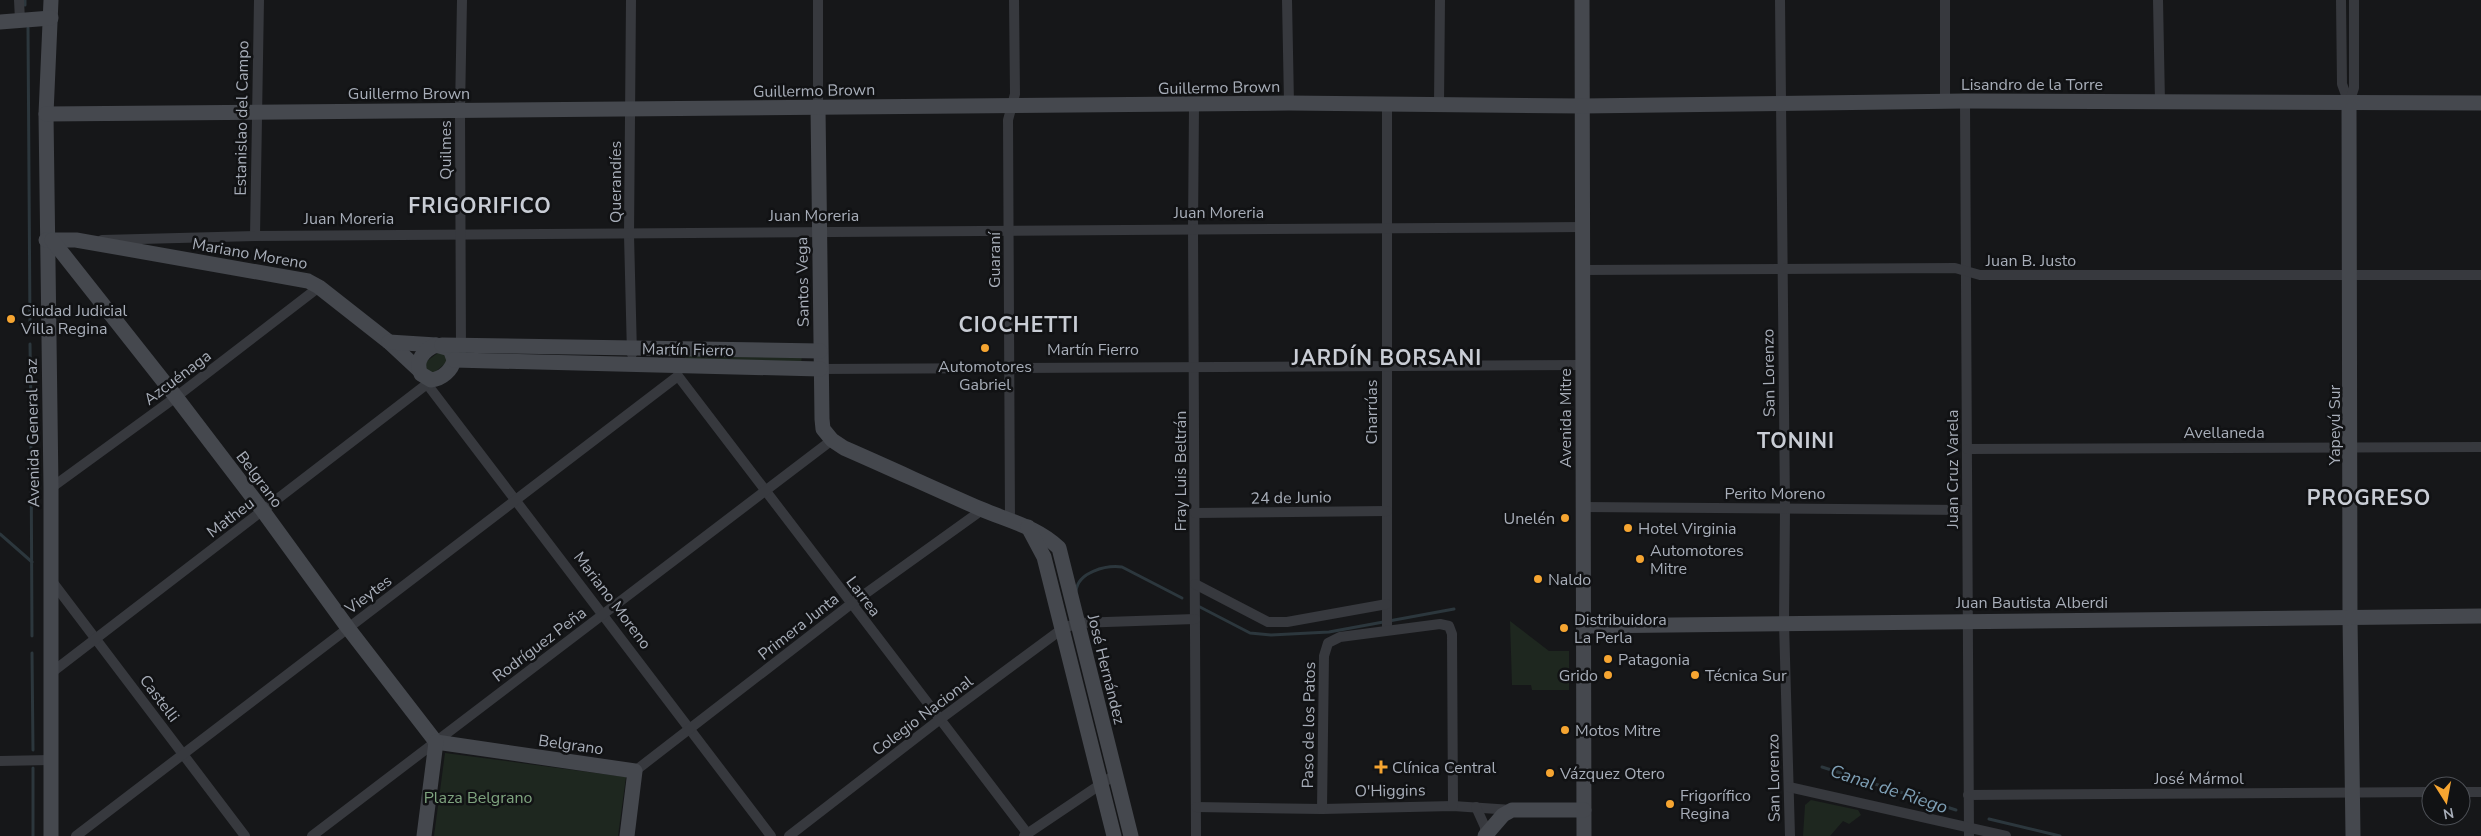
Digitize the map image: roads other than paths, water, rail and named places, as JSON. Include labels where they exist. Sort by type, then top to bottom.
[{"type":"street","points":[[19,0],[20,20]]},
{"type":"street","name":"Avenida General Paz","points":[[51,0],[46,114],[51,488],[51,836]]},
{"type":"street","name":"Estanislao del Campo","points":[[255,236],[258,0]]},
{"type":"street","name":"Quilmes","points":[[457,360],[461,344],[460,110],[462,0]]},
{"type":"street","name":"Querandíes","points":[[631,0],[630,235],[632,365]]},
{"type":"street","name":"Santos Vega","points":[[818,0],[820,369],[823,429],[832,440]]},
{"type":"street","name":"Guaraní","points":[[1010,521],[1008,120],[1015,94],[1014,0]]},
{"type":"street","points":[[1287,0],[1290,103]]},
{"type":"street","points":[[1439,104],[1440,0]]},
{"type":"street","name":"Avenida Mitre","points":[[1582,0],[1584,836]]},
{"type":"street","name":"San Lorenzo","points":[[1780,0],[1785,508],[1784,623],[1790,836]]},
{"type":"street","points":[[1945,0],[1945,102]]},
{"type":"street","points":[[2158,0],[2160,102]]},
{"type":"street","name":"Yapeyú Sur","points":[[2340,0],[2342,84],[2349,104]]},
{"type":"street","name":"Yapeyú Sur","points":[[2353,836],[2350,618],[2352,446],[2349,104],[2354,88],[2354,0]]},
{"type":"street","points":[[0,22],[51,18]]},
{"type":"street","name":"Lisandro de la Torre","points":[[1582,106],[1965,101],[2349,104],[2481,103]]},
{"type":"street","name":"Juan Cruz Varela","points":[[1965,101],[1968,272],[1966,510],[1969,620],[1969,832]]},
{"type":"street","name":"Guillermo Brown","points":[[46,114],[1194,106],[1290,103],[1582,106]]},
{"type":"street","name":"Charrúas","points":[[1386,105],[1387,630]]},
{"type":"street","name":"Fray Luis Beltrán","points":[[1194,106],[1192,229],[1195,367],[1196,836]]},
{"type":"street","name":"Juan Moreria","points":[[49,240],[255,236],[630,235],[1582,227]]},
{"type":"street","name":"Belgrano","points":[[49,240],[176,397],[263,511],[348,628],[436,742],[635,771]]},
{"type":"street","name":"Mariano Moreno","points":[[76,240],[308,280],[389,342],[424,377],[515,500],[771,836]]},
{"type":"street","name":"Juan B. Justo","points":[[1582,270],[1956,268],[1980,275],[2481,275]]},
{"type":"street","name":"Azcuénaga","points":[[51,488],[176,397],[319,287]]},
{"type":"street","name":"Martín Fierro","points":[[389,342],[439,345],[677,350],[820,351]]},
{"type":"street","points":[[439,345],[450,349],[457,360],[442,376],[434,380],[424,377],[420,358],[439,345]]},
{"type":"street","points":[[677,350],[677,371]]},
{"type":"street","name":"Martín Fierro","points":[[457,360],[632,365],[677,371],[1009,367],[1582,365]]},
{"type":"street","name":"Larrea","points":[[677,371],[1025,835]]},
{"type":"street","name":"Vieytes","points":[[76,836],[515,500],[677,371]]},
{"type":"street","name":"Matheu","points":[[51,673],[263,511],[424,377]]},
{"type":"street","name":"José Hernández","points":[[832,440],[844,448],[982,510],[1028,526],[1045,536],[1062,554],[1077,623],[1131,836]]},
{"type":"street","name":"Rodríguez Peña","points":[[312,836],[832,440]]},
{"type":"street","name":"Avellaneda","points":[[1967,449],[2352,446],[2481,447]]},
{"type":"street","name":"Perito Moreno","points":[[1583,508],[1966,510]]},
{"type":"street","name":"Primera Junta","points":[[635,771],[851,604],[982,510]]},
{"type":"street","name":"24 de Junio","points":[[1195,513],[1387,511]]},
{"type":"street","points":[[1028,526],[1044,557],[1114,836]]},
{"type":"street","name":"Castelli","points":[[50,580],[245,836]]},
{"type":"street","points":[[1195,584],[1268,622],[1286,622],[1387,608]]},
{"type":"street","name":"Juan Bautista Alberdi","points":[[1584,626],[1969,620],[2481,616]]},
{"type":"street","name":"Colegio Nacional","points":[[788,836],[939,720],[1062,629],[1077,623],[1195,619]]},
{"type":"street","points":[[1387,630],[1440,624],[1449,626],[1452,634],[1453,806]]},
{"type":"street","name":"Paso de los Patos","points":[[1322,808],[1324,656],[1328,643],[1340,638],[1387,630]]},
{"type":"street","points":[[1077,693],[1094,688]]},
{"type":"street","points":[[424,836],[436,742]]},
{"type":"street","points":[[0,760],[50,760]]},
{"type":"street","points":[[627,836],[635,771]]},
{"type":"street","points":[[1025,835],[1116,774]]},
{"type":"street","points":[[1789,787],[1969,832],[2006,836]]},
{"type":"street","name":"José Mármol","points":[[1968,795],[2421,792]]},
{"type":"street","name":"O'Higgins","points":[[1196,807],[1453,806],[1512,810],[1584,810]]},
{"type":"street","points":[[1476,807],[1485,827],[1485,836]]},
{"type":"street","points":[[1485,836],[1503,815],[1512,810]]},
{"type":"waterway","points":[[25,0],[25,5]]},
{"type":"waterway","points":[[28,28],[30,326]]},
{"type":"waterway","points":[[30,344],[31,412]]},
{"type":"waterway","points":[[31,439],[32,636]]},
{"type":"waterway","points":[[0,534],[32,562]]},
{"type":"waterway","points":[[1076,591],[1082,579],[1094,571],[1108,567],[1122,567],[1182,598]]},
{"type":"waterway","points":[[1198,606],[1250,633],[1271,635],[1329,632],[1454,609]]},
{"type":"waterway","points":[[32,653],[33,750]]},
{"type":"waterway","name":"Canal de Riego","points":[[1822,767],[1956,810]]},
{"type":"waterway","points":[[33,768],[33,836]]},
{"type":"waterway","name":"Canal de Riego","points":[[1989,819],[2060,836]]},
{"type":"place","name":"Ciudad Judicial Villa Regina","points":[[11,319]]},
{"type":"place","name":"Automotores Gabriel","points":[[985,348]]},
{"type":"place","name":"Unelén","points":[[1565,518]]},
{"type":"place","name":"Hotel Virginia","points":[[1628,528]]},
{"type":"place","name":"Automotores Mitre","points":[[1640,559]]},
{"type":"place","name":"Naldo","points":[[1538,579]]},
{"type":"place","name":"Distribuidora La Perla","points":[[1564,628]]},
{"type":"place","name":"Patagonia","points":[[1608,659]]},
{"type":"place","name":"Grido","points":[[1608,675]]},
{"type":"place","name":"Técnica Sur","points":[[1695,675]]},
{"type":"place","name":"Motos Mitre","points":[[1565,730]]},
{"type":"place","name":"Clínica Central","points":[[1381,767]]},
{"type":"place","name":"Vázquez Otero","points":[[1550,773]]},
{"type":"place","name":"Frigorífico Regina","points":[[1670,804]]},
{"type":"district","name":"FRIGORIFICO","points":[[480,206]]},
{"type":"district","name":"CIOCHETTI","points":[[1019,325]]},
{"type":"district","name":"JARDÍN BORSANI","points":[[1387,358]]},
{"type":"district","name":"TONINI","points":[[1796,441]]},
{"type":"district","name":"PROGRESO","points":[[2369,498]]},
{"type":"park label","name":"Plaza Belgrano","points":[[478,797]]}]
